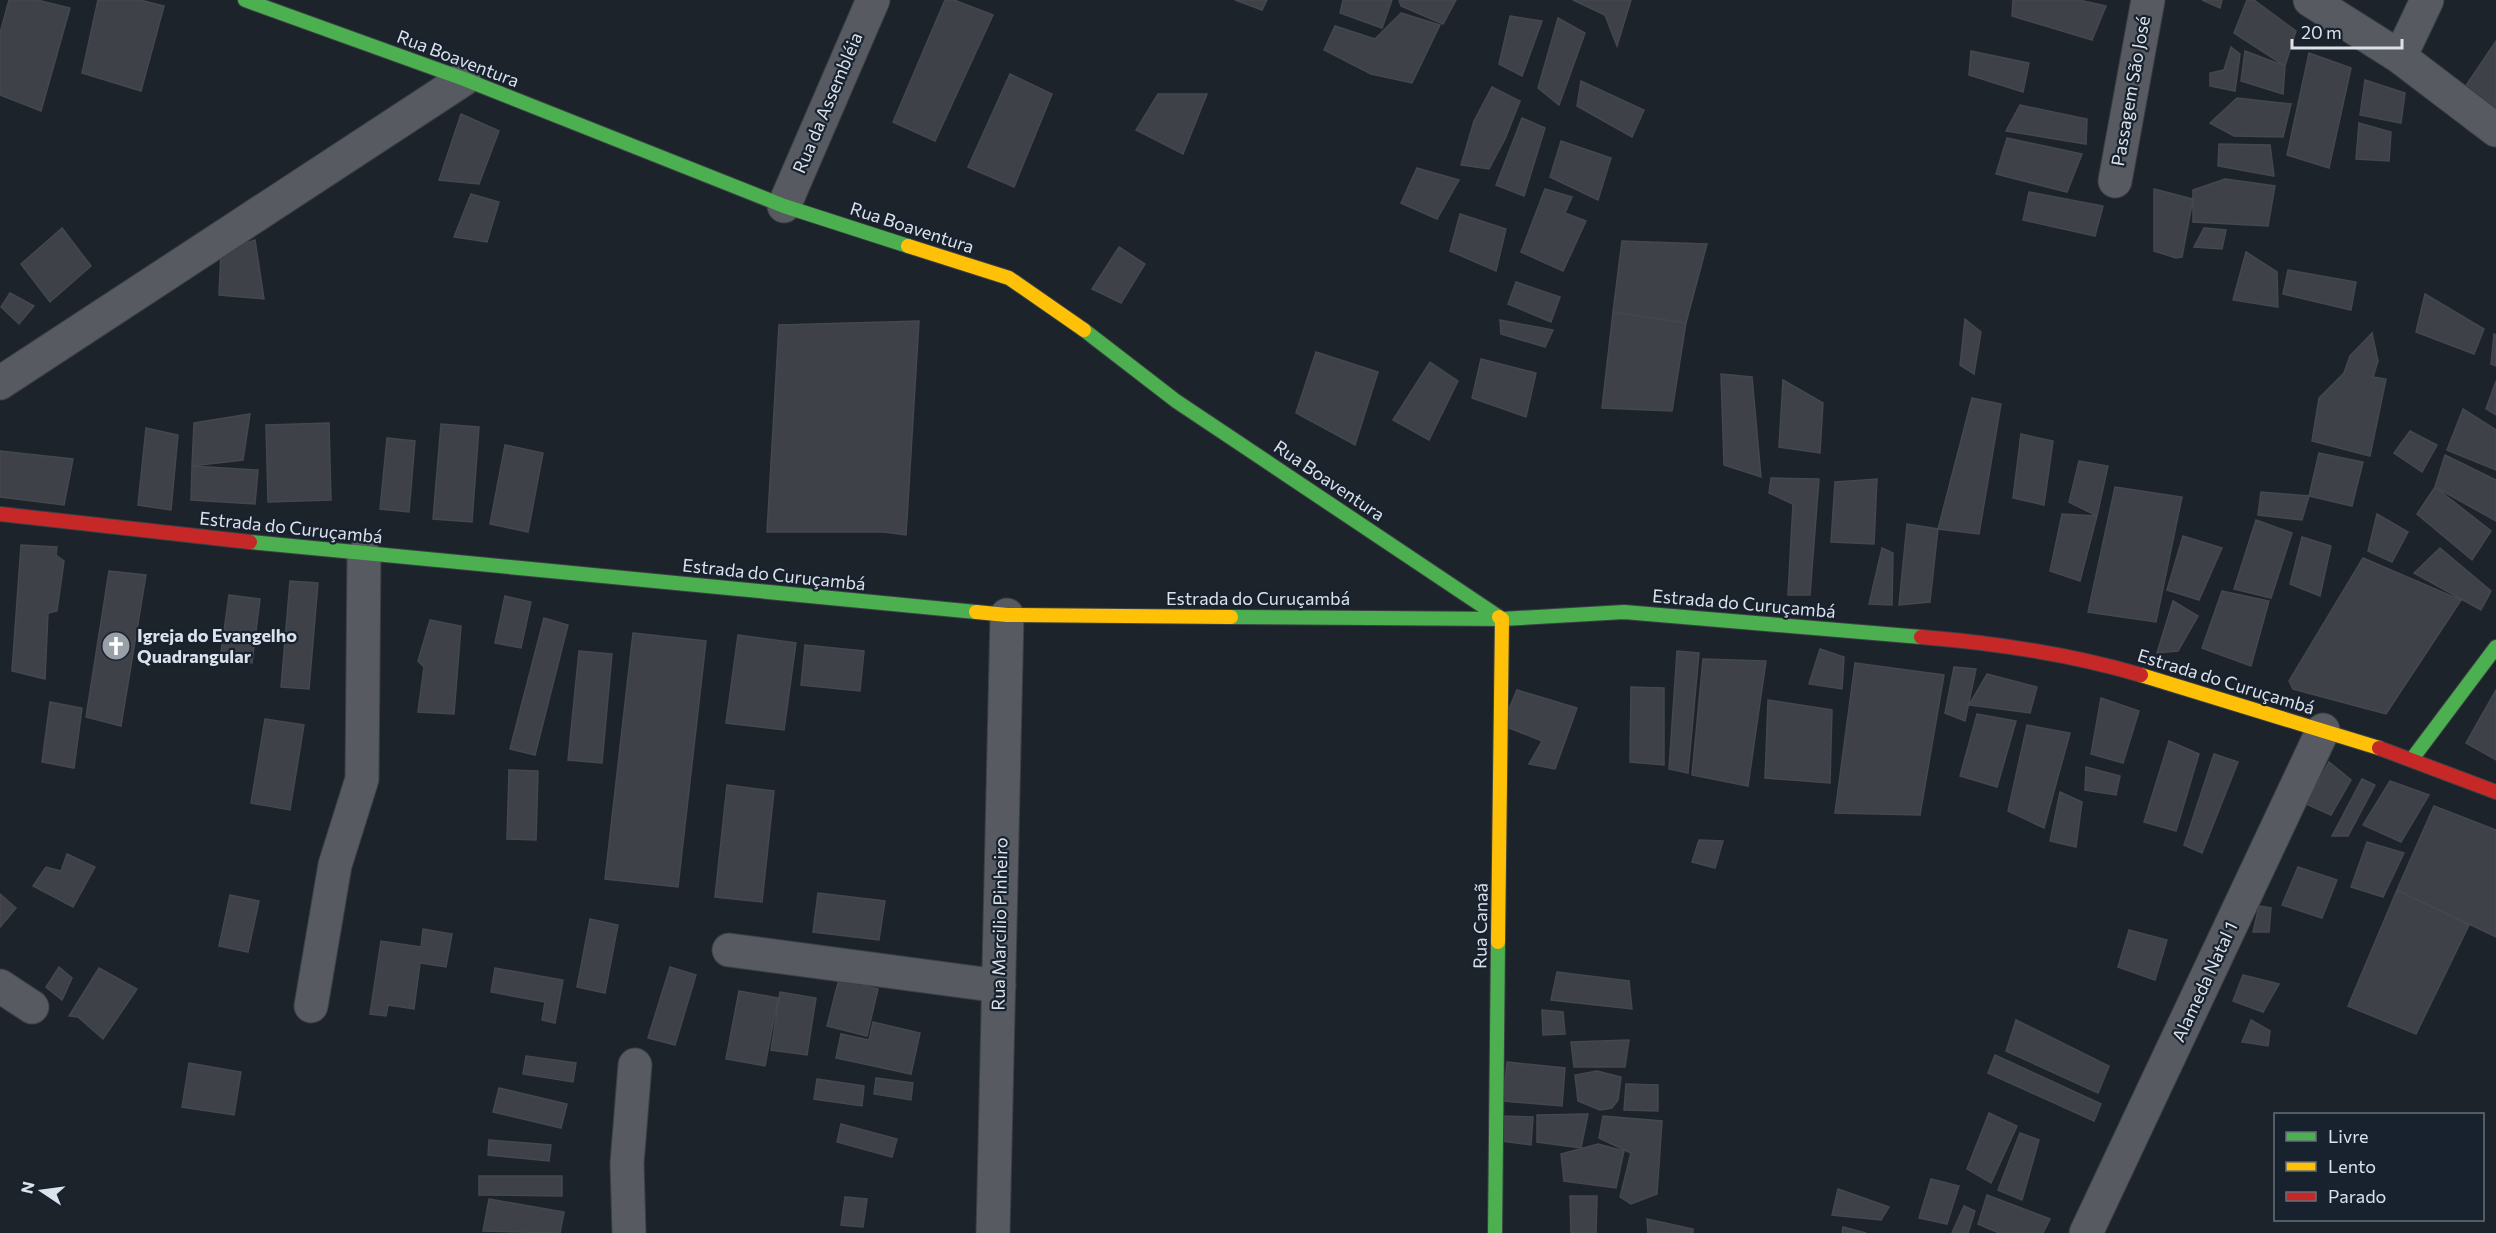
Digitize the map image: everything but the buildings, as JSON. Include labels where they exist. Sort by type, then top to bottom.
[{"type":"street","name":"Rua Boaventura","points":[[245,0],[464,79],[784,206],[1009,278],[1109,347],[1176,401],[1502,619]]},
{"type":"street","name":"Rua da Assembléia","points":[[784,206],[873,0]]},
{"type":"street","name":"Passagem São José","points":[[2115,181],[2148,0]]},
{"type":"street","points":[[2310,0],[2400,57],[2496,130]]},
{"type":"street","points":[[2400,57],[2427,0]]},
{"type":"street","points":[[0,383],[464,79]]},
{"type":"street","name":"Estrada do Curuçambá","points":[[0,514],[364,555],[1007,615],[1502,619],[1624,612],[1974,641],[2101,663],[2412,759],[2496,792]]},
{"type":"street","points":[[311,1006],[334,865],[362,779],[364,555]]},
{"type":"street","name":"Rua Marcilio Pinheiro","points":[[993,1233],[1007,615]]},
{"type":"street","name":"Rua Canaã","points":[[1495,1233],[1502,619]]},
{"type":"street","points":[[2412,759],[2496,647]]},
{"type":"street","name":"Alameda Natal 1","points":[[2086,1233],[2323,730]]},
{"type":"street","points":[[729,950],[999,986]]},
{"type":"street","points":[[0,986],[32,1007]]},
{"type":"street","points":[[629,1233],[627,1163],[635,1065]]},
{"type":"traffic: fast","points":[[245,0],[464,79],[784,206],[908,246]]},
{"type":"traffic: fast","points":[[1084,330],[1176,401],[1499,617]]},
{"type":"traffic: fast","points":[[250,542],[976,612]]},
{"type":"traffic: fast","points":[[1231,617],[1502,619],[1624,612],[1921,637]]},
{"type":"traffic: fast","points":[[2412,759],[2496,647]]},
{"type":"traffic: fast","points":[[1495,1233],[1498,942]]},
{"type":"traffic: slow","points":[[908,246],[1009,278],[1084,330]]},
{"type":"traffic: slow","points":[[976,612],[1007,615],[1231,617]]},
{"type":"traffic: slow","points":[[1498,942],[1502,619],[1499,617]]},
{"type":"traffic: slow","points":[[2141,675],[2379,748]]},
{"type":"traffic: jam","points":[[0,514],[250,542]]},
{"type":"traffic: jam","points":[[1921,637],[2032,650],[2141,675]]},
{"type":"traffic: jam","points":[[2379,748],[2496,792]]},
{"type":"place","name":"Igreja do Evangelho Quadrangular","points":[[116,646]]}]
